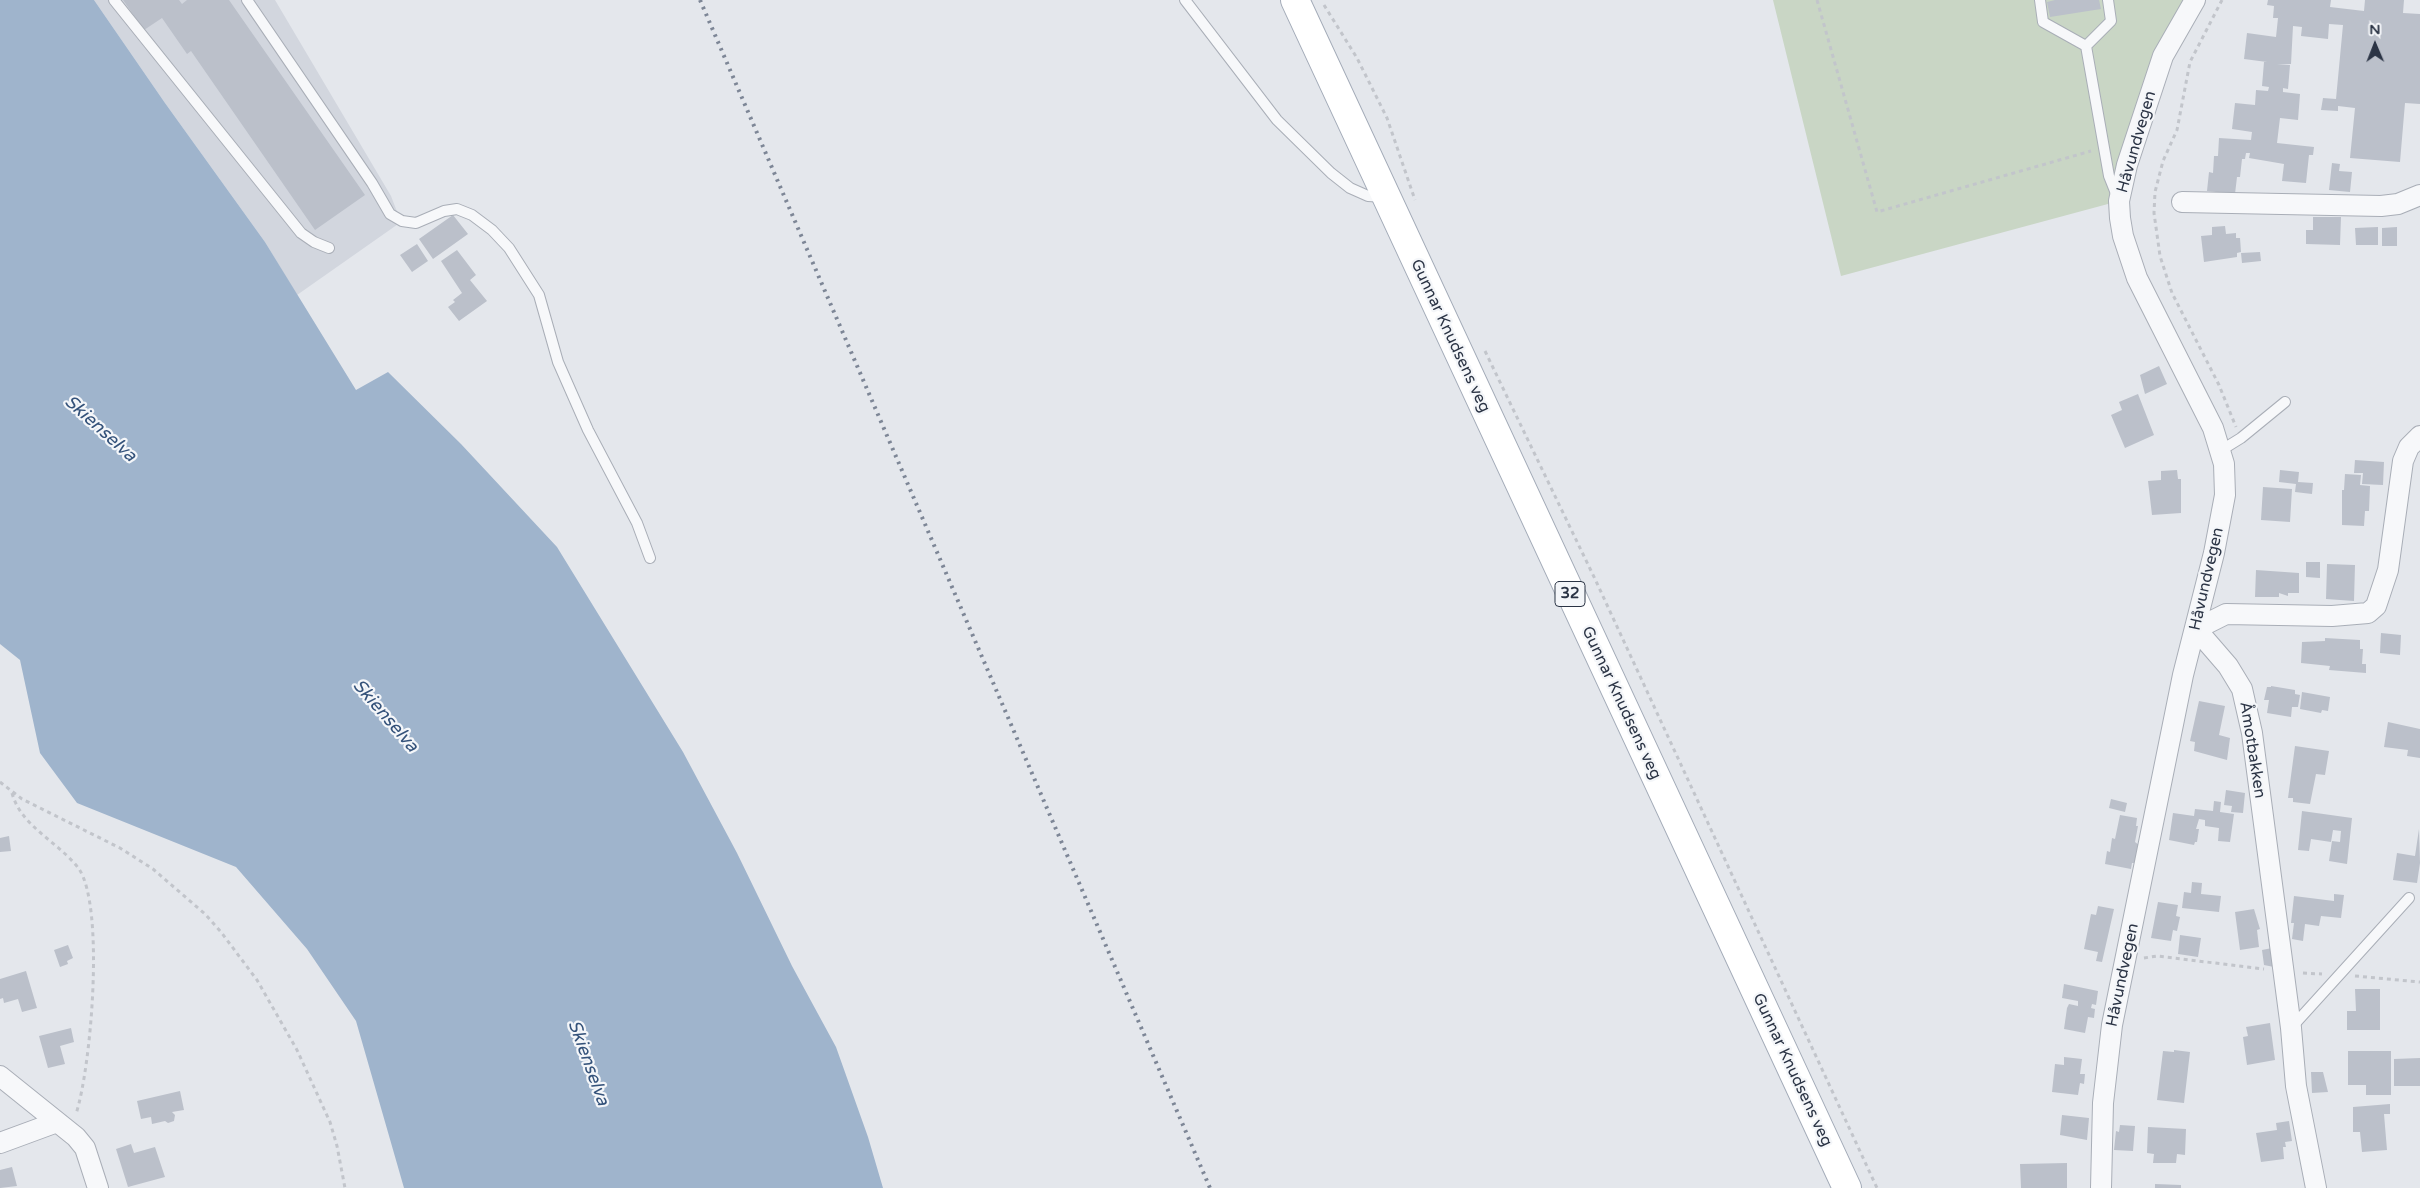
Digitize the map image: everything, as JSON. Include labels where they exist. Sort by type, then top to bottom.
[{"type":"main road","name":"Gunnar Knudsens veg","points":[[1295,0],[1385,198],[1846,1188]]},
{"type":"street","name":"Håvundvegen","points":[[2101,1188],[2102,1103],[2112,1025],[2183,675],[2196,629],[2224,504],[2226,478],[2220,451],[2201,403],[2137,278],[2123,236],[2119,201],[2127,165],[2162,56],[2195,0]]},
{"type":"street","points":[[2182,202],[2381,206],[2398,204],[2420,195]]},
{"type":"street","points":[[2196,629],[2226,614],[2332,616],[2357,615],[2368,613],[2372,610],[2381,596],[2388,570],[2404,461],[2409,447],[2420,436]]},
{"type":"street","name":"Åmotbakken","points":[[2196,629],[2228,666],[2242,689],[2252,733],[2291,1028],[2296,1086],[2316,1188]]},
{"type":"street","points":[[0,1076],[63,1126],[84,1148],[98,1188]]},
{"type":"street","points":[[0,1143],[63,1126]]},
{"type":"lane","points":[[114,0],[301,233],[314,242],[329,248]]},
{"type":"lane","points":[[246,0],[352,153],[390,214],[402,222],[416,223],[444,211],[456,209],[472,215],[492,230],[508,248],[538,295],[558,362],[588,430],[637,523],[650,558]]},
{"type":"lane","points":[[1185,0],[1277,120],[1331,174],[1350,188],[1368,196],[1385,198]]},
{"type":"lane","points":[[2040,0],[2043,22],[2086,46]]},
{"type":"lane","points":[[2086,46],[2111,21],[2108,0]]},
{"type":"lane","points":[[2086,46],[2109,176],[2119,201]]},
{"type":"lane","points":[[2220,451],[2241,438],[2285,402]]},
{"type":"lane","points":[[2291,1028],[2409,898]]},
{"type":"path","points":[[1322,0],[1357,58],[1387,118],[1418,208]]},
{"type":"path","points":[[1817,0],[1877,212],[2104,147]]},
{"type":"path","points":[[2222,0],[2190,62],[2178,130],[2163,162],[2155,192],[2154,213],[2160,256],[2172,293],[2219,385],[2241,438]]},
{"type":"path","points":[[1485,350],[1595,579],[1877,1188]]},
{"type":"path","points":[[0,782],[22,799],[120,848],[153,870],[205,914],[222,932],[257,980],[301,1057],[330,1122],[337,1146],[345,1188]]},
{"type":"path","points":[[12,791],[15,805],[34,827],[80,872],[86,882],[90,908],[93,938],[89,1051],[80,1101],[63,1126]]},
{"type":"shaded area","points":[[94,0],[275,0],[391,196],[401,222],[297,295],[265,242]]},
{"type":"green space","points":[[1773,0],[2195,0],[2163,56],[2119,201],[1841,276]]},
{"type":"water","name":"Skienselva","points":[[0,0],[94,0],[265,242],[356,390],[388,372],[461,444],[557,547],[683,752],[737,853],[792,966],[836,1047],[868,1137],[883,1188],[404,1188],[356,1021],[307,949],[236,867],[77,803],[40,753],[20,660],[0,644]]},
{"type":"building","points":[[123,0],[179,0],[182,4],[187,0],[229,0],[365,195],[315,230],[191,51],[187,54],[162,18],[144,30]]},
{"type":"building","points":[[2055,0],[2099,0],[2101,9],[2050,17],[2047,2]]},
{"type":"building","points":[[2268,0],[2331,0],[2330,7],[2364,11],[2365,0],[2404,0],[2403,13],[2420,14],[2420,104],[2405,103],[2400,162],[2350,158],[2355,108],[2338,106],[2338,111],[2321,110],[2323,98],[2336,99],[2343,25],[2329,24],[2328,39],[2301,36],[2302,27],[2293,26],[2291,64],[2277,64],[2290,65],[2288,89],[2283,88],[2283,92],[2300,94],[2298,120],[2280,118],[2277,143],[2314,147],[2313,155],[2309,155],[2306,183],[2282,181],[2284,164],[2249,158],[2250,153],[2246,153],[2245,159],[2242,159],[2240,177],[2237,177],[2235,194],[2207,191],[2209,172],[2213,173],[2214,156],[2218,156],[2219,138],[2251,140],[2252,132],[2232,129],[2235,103],[2255,105],[2256,90],[2268,91],[2269,87],[2262,86],[2264,62],[2267,62],[2244,59],[2247,33],[2276,37],[2278,18],[2273,18],[2274,6],[2267,5]]},
{"type":"building","points":[[2332,163],[2340,164],[2339,171],[2352,172],[2350,192],[2329,190]]},
{"type":"building","points":[[453,215],[468,234],[433,259],[419,239]]},
{"type":"building","points":[[2313,217],[2341,217],[2340,245],[2306,244],[2306,230],[2313,230]]},
{"type":"building","points":[[2225,226],[2226,234],[2236,233],[2236,238],[2240,238],[2241,252],[2237,253],[2237,257],[2204,262],[2201,236],[2212,235],[2212,227]]},
{"type":"building","points":[[2378,227],[2378,245],[2356,245],[2355,228]]},
{"type":"building","points":[[2397,227],[2397,246],[2382,246],[2382,228]]},
{"type":"building","points":[[417,244],[428,261],[412,272],[400,255]]},
{"type":"building","points":[[457,250],[476,275],[470,280],[487,301],[459,321],[448,307],[462,293],[441,261]]},
{"type":"building","points":[[2260,252],[2261,261],[2242,263],[2241,253]]},
{"type":"building","points":[[2159,366],[2167,384],[2145,394],[2140,375]]},
{"type":"building","points":[[2138,394],[2154,435],[2125,448],[2111,415],[2122,410],[2119,402]]},
{"type":"building","points":[[2355,460],[2384,462],[2383,485],[2362,484],[2363,473],[2354,473]]},
{"type":"building","points":[[2177,470],[2178,479],[2181,479],[2181,513],[2152,515],[2148,481],[2161,480],[2161,471]]},
{"type":"building","points":[[2280,470],[2299,472],[2298,482],[2313,483],[2312,494],[2295,492],[2296,484],[2279,482]]},
{"type":"building","points":[[2345,474],[2361,475],[2360,485],[2370,486],[2369,511],[2365,511],[2364,526],[2342,525],[2342,490],[2344,490]]},
{"type":"building","points":[[2263,487],[2292,489],[2290,522],[2261,520]]},
{"type":"building","points":[[2306,562],[2320,562],[2320,578],[2306,577]]},
{"type":"building","points":[[2327,564],[2355,565],[2354,601],[2326,599]]},
{"type":"building","points":[[2256,570],[2299,573],[2299,593],[2288,593],[2288,596],[2279,593],[2279,597],[2255,597]]},
{"type":"building","points":[[2381,633],[2401,635],[2400,655],[2380,653]]},
{"type":"building","points":[[2325,638],[2360,640],[2360,649],[2363,649],[2362,664],[2366,664],[2366,673],[2329,670],[2330,666],[2301,663],[2302,642],[2325,641]]},
{"type":"building","points":[[2267,687],[2295,690],[2295,694],[2300,695],[2298,707],[2292,707],[2291,717],[2267,713],[2269,700],[2264,700]]},
{"type":"building","points":[[2302,692],[2330,697],[2328,711],[2322,710],[2321,713],[2300,709]]},
{"type":"building","points":[[2199,701],[2225,706],[2219,735],[2230,738],[2227,760],[2194,751],[2195,742],[2190,741]]},
{"type":"building","points":[[2388,722],[2420,729],[2420,758],[2407,756],[2408,750],[2384,747]]},
{"type":"building","points":[[2295,746],[2329,751],[2325,775],[2316,774],[2310,804],[2293,802],[2293,798],[2288,798]]},
{"type":"building","points":[[2226,790],[2245,793],[2243,813],[2231,812],[2232,806],[2224,805]]},
{"type":"building","points":[[2111,799],[2127,803],[2125,812],[2109,808]]},
{"type":"building","points":[[2214,801],[2221,802],[2220,812],[2234,814],[2230,842],[2218,841],[2219,828],[2205,826],[2205,820],[2199,819],[2196,829],[2199,829],[2197,842],[2194,845],[2169,840],[2173,813],[2194,816],[2195,809],[2213,811]]},
{"type":"building","points":[[2302,811],[2352,818],[2347,864],[2329,861],[2332,841],[2340,842],[2341,831],[2333,830],[2331,842],[2311,839],[2309,851],[2298,850]]},
{"type":"building","points":[[2120,815],[2137,818],[2136,826],[2138,826],[2135,842],[2139,845],[2136,863],[2132,863],[2131,869],[2105,864],[2107,851],[2110,852],[2112,838],[2115,839]]},
{"type":"building","points":[[2419,829],[2420,863],[2417,883],[2393,880],[2397,853],[2415,856]]},
{"type":"building","points":[[9,836],[11,851],[0,852],[0,838]]},
{"type":"building","points":[[2192,882],[2202,883],[2201,894],[2221,896],[2219,912],[2182,908],[2184,892],[2191,893]]},
{"type":"building","points":[[2334,894],[2344,895],[2341,918],[2321,916],[2319,926],[2305,924],[2303,941],[2292,939],[2294,923],[2291,923],[2294,896],[2334,901]]},
{"type":"building","points":[[2158,902],[2178,905],[2176,916],[2180,917],[2177,931],[2173,930],[2171,941],[2151,938]]},
{"type":"building","points":[[2098,906],[2114,909],[2102,962],[2096,961],[2098,952],[2084,949],[2091,914],[2096,915]]},
{"type":"building","points":[[2254,909],[2260,929],[2257,930],[2259,947],[2240,950],[2235,912]]},
{"type":"building","points":[[2180,935],[2201,938],[2198,957],[2178,954]]},
{"type":"building","points":[[68,945],[73,958],[67,961],[68,964],[60,967],[54,950]]},
{"type":"building","points":[[2272,948],[2274,967],[2264,965],[2262,950]]},
{"type":"building","points":[[26,971],[37,1008],[22,1012],[18,999],[4,1003],[3,998],[0,999],[0,979]]},
{"type":"building","points":[[2064,984],[2098,991],[2096,1005],[2092,1004],[2091,1008],[2095,1009],[2094,1018],[2088,1017],[2085,1033],[2064,1029],[2069,1004],[2078,1006],[2078,1001],[2062,998]]},
{"type":"building","points":[[2355,989],[2380,989],[2380,1030],[2347,1030],[2347,1011],[2356,1011]]},
{"type":"building","points":[[2270,1023],[2275,1060],[2247,1065],[2243,1037],[2248,1036],[2246,1027]]},
{"type":"building","points":[[71,1028],[74,1042],[60,1046],[65,1064],[48,1068],[39,1036]]},
{"type":"building","points":[[2174,1050],[2190,1052],[2184,1103],[2157,1100],[2163,1051],[2174,1052]]},
{"type":"building","points":[[2348,1051],[2391,1051],[2391,1095],[2366,1095],[2366,1085],[2348,1085]]},
{"type":"building","points":[[2064,1057],[2082,1059],[2080,1074],[2085,1074],[2084,1084],[2080,1083],[2078,1095],[2052,1092],[2055,1064],[2064,1065]]},
{"type":"building","points":[[2420,1058],[2420,1086],[2394,1086],[2394,1059]]},
{"type":"building","points":[[2311,1072],[2323,1072],[2328,1092],[2312,1093]]},
{"type":"building","points":[[180,1091],[184,1110],[172,1112],[175,1115],[174,1121],[152,1124],[151,1117],[141,1119],[137,1101]]},
{"type":"building","points":[[2390,1104],[2390,1114],[2384,1114],[2387,1150],[2362,1152],[2360,1132],[2353,1132],[2353,1107]]},
{"type":"building","points":[[2062,1115],[2089,1118],[2087,1140],[2060,1135]]},
{"type":"building","points":[[2289,1121],[2292,1141],[2285,1142],[2286,1147],[2283,1147],[2284,1159],[2261,1162],[2256,1133],[2277,1130],[2276,1123]]},
{"type":"building","points":[[2120,1125],[2135,1126],[2133,1151],[2114,1150],[2116,1131],[2119,1132]]},
{"type":"building","points":[[2148,1127],[2186,1129],[2185,1155],[2177,1154],[2176,1163],[2153,1163],[2154,1154],[2147,1153]]},
{"type":"building","points":[[131,1144],[134,1153],[155,1147],[165,1177],[128,1187],[116,1149]]},
{"type":"building","points":[[2067,1163],[2067,1188],[2021,1188],[2020,1164]]},
{"type":"building","points":[[12,1167],[17,1186],[0,1188],[0,1170]]},
{"type":"building","points":[[2155,1184],[2181,1185],[2181,1188],[2155,1188]]},
{"type":"railway","points":[[700,0],[1210,1188]]}]
